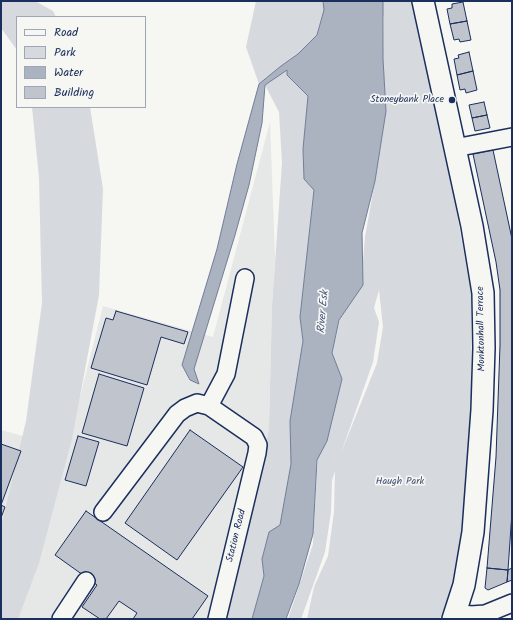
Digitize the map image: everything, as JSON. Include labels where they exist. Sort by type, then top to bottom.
[{"type":"main road","name":"Monktonhall Terrace","points":[[423,1],[472,226],[483,293],[484,348],[482,410],[474,532],[464,585],[454,616]]},
{"type":"street","points":[[466,146],[512,137]]},
{"type":"street","points":[[103,512],[177,414],[185,408],[197,403],[209,406],[226,374],[245,278]]},
{"type":"street","name":"Station Road","points":[[209,406],[254,437],[258,445],[217,619]]},
{"type":"street","points":[[61,619],[86,581]]},
{"type":"street","points":[[454,616],[485,614],[512,603]]},
{"type":"shaded area","points":[[270,122],[275,258],[272,306],[269,429],[253,505],[219,619],[1,619],[1,430],[67,448],[103,306],[213,337]]},
{"type":"green space","points":[[1,1],[35,1],[53,11],[56,16],[16,16],[16,49],[1,28]]},
{"type":"green space","points":[[256,1],[323,1],[324,10],[317,35],[298,54],[259,84],[246,47]]},
{"type":"green space","name":"Haugh Park","points":[[375,1],[412,1],[445,146],[471,293],[472,417],[463,527],[453,584],[440,619],[307,619],[314,587],[328,556],[334,512],[335,471],[332,480],[331,512],[325,552],[301,619],[288,619],[313,544],[318,454],[342,379],[332,353],[340,319],[361,286],[365,237],[386,111],[383,59],[384,17]],"holes":[[[379,290],[383,327],[377,363],[341,453],[373,362],[379,322],[374,308]]]},
{"type":"green space","points":[[287,69],[287,75],[308,96],[303,149],[304,179],[314,189],[300,317],[303,341],[290,421],[291,464],[280,525],[269,532],[262,559],[264,576],[252,619],[219,619],[253,505],[269,429],[272,306],[282,163],[279,112],[265,85]]},
{"type":"green space","points":[[32,108],[90,108],[103,189],[99,295],[72,439],[39,563],[18,619],[1,619],[1,527],[26,421],[42,303],[39,178]]},
{"type":"water","name":"River Esk","points":[[323,1],[383,1],[383,59],[386,111],[375,181],[362,233],[363,285],[339,320],[332,353],[342,379],[327,441],[317,460],[313,534],[299,584],[286,619],[252,619],[264,576],[262,559],[269,532],[280,525],[291,464],[290,421],[303,341],[300,317],[314,190],[304,179],[303,149],[308,96],[287,75],[287,70],[265,85],[262,123],[249,185],[194,369],[199,384],[190,380],[182,365],[217,249],[237,164],[259,84],[298,54],[317,35],[324,10]]},
{"type":"building","points":[[463,2],[467,21],[450,24],[447,9],[452,8],[452,4]]},
{"type":"building","points":[[467,21],[471,40],[460,42],[459,39],[454,40],[450,24]]},
{"type":"building","points":[[469,52],[473,71],[457,75],[454,59],[459,58],[458,55]]},
{"type":"building","points":[[473,71],[477,90],[466,93],[465,89],[460,90],[457,75]]},
{"type":"building","points":[[484,102],[487,115],[472,118],[469,105]]},
{"type":"building","points":[[487,115],[490,128],[475,131],[472,118]]},
{"type":"building","points":[[493,150],[512,239],[512,512],[508,570],[487,568],[496,457],[500,345],[500,290],[496,262],[473,154]]},
{"type":"building","points":[[116,311],[188,332],[184,344],[161,337],[147,385],[91,368],[106,318],[113,320]]},
{"type":"building","points":[[99,374],[144,388],[127,446],[82,433]]},
{"type":"building","points":[[190,430],[243,467],[177,560],[125,523]]},
{"type":"building","points":[[78,436],[99,442],[86,486],[65,480]]},
{"type":"building","points":[[1,444],[21,451],[1,505]]},
{"type":"building","points":[[1,505],[5,507],[1,518]]},
{"type":"building","points":[[86,511],[208,596],[192,619],[133,619],[137,613],[119,601],[106,619],[100,619],[82,607],[97,585],[55,555]]},
{"type":"building","points":[[487,568],[508,570],[507,582],[488,590],[485,588]]},
{"type":"building","points":[[512,568],[512,580],[507,582],[508,570]]},
{"type":"place","name":"Stoneybank Place","points":[[452,100]]}]
